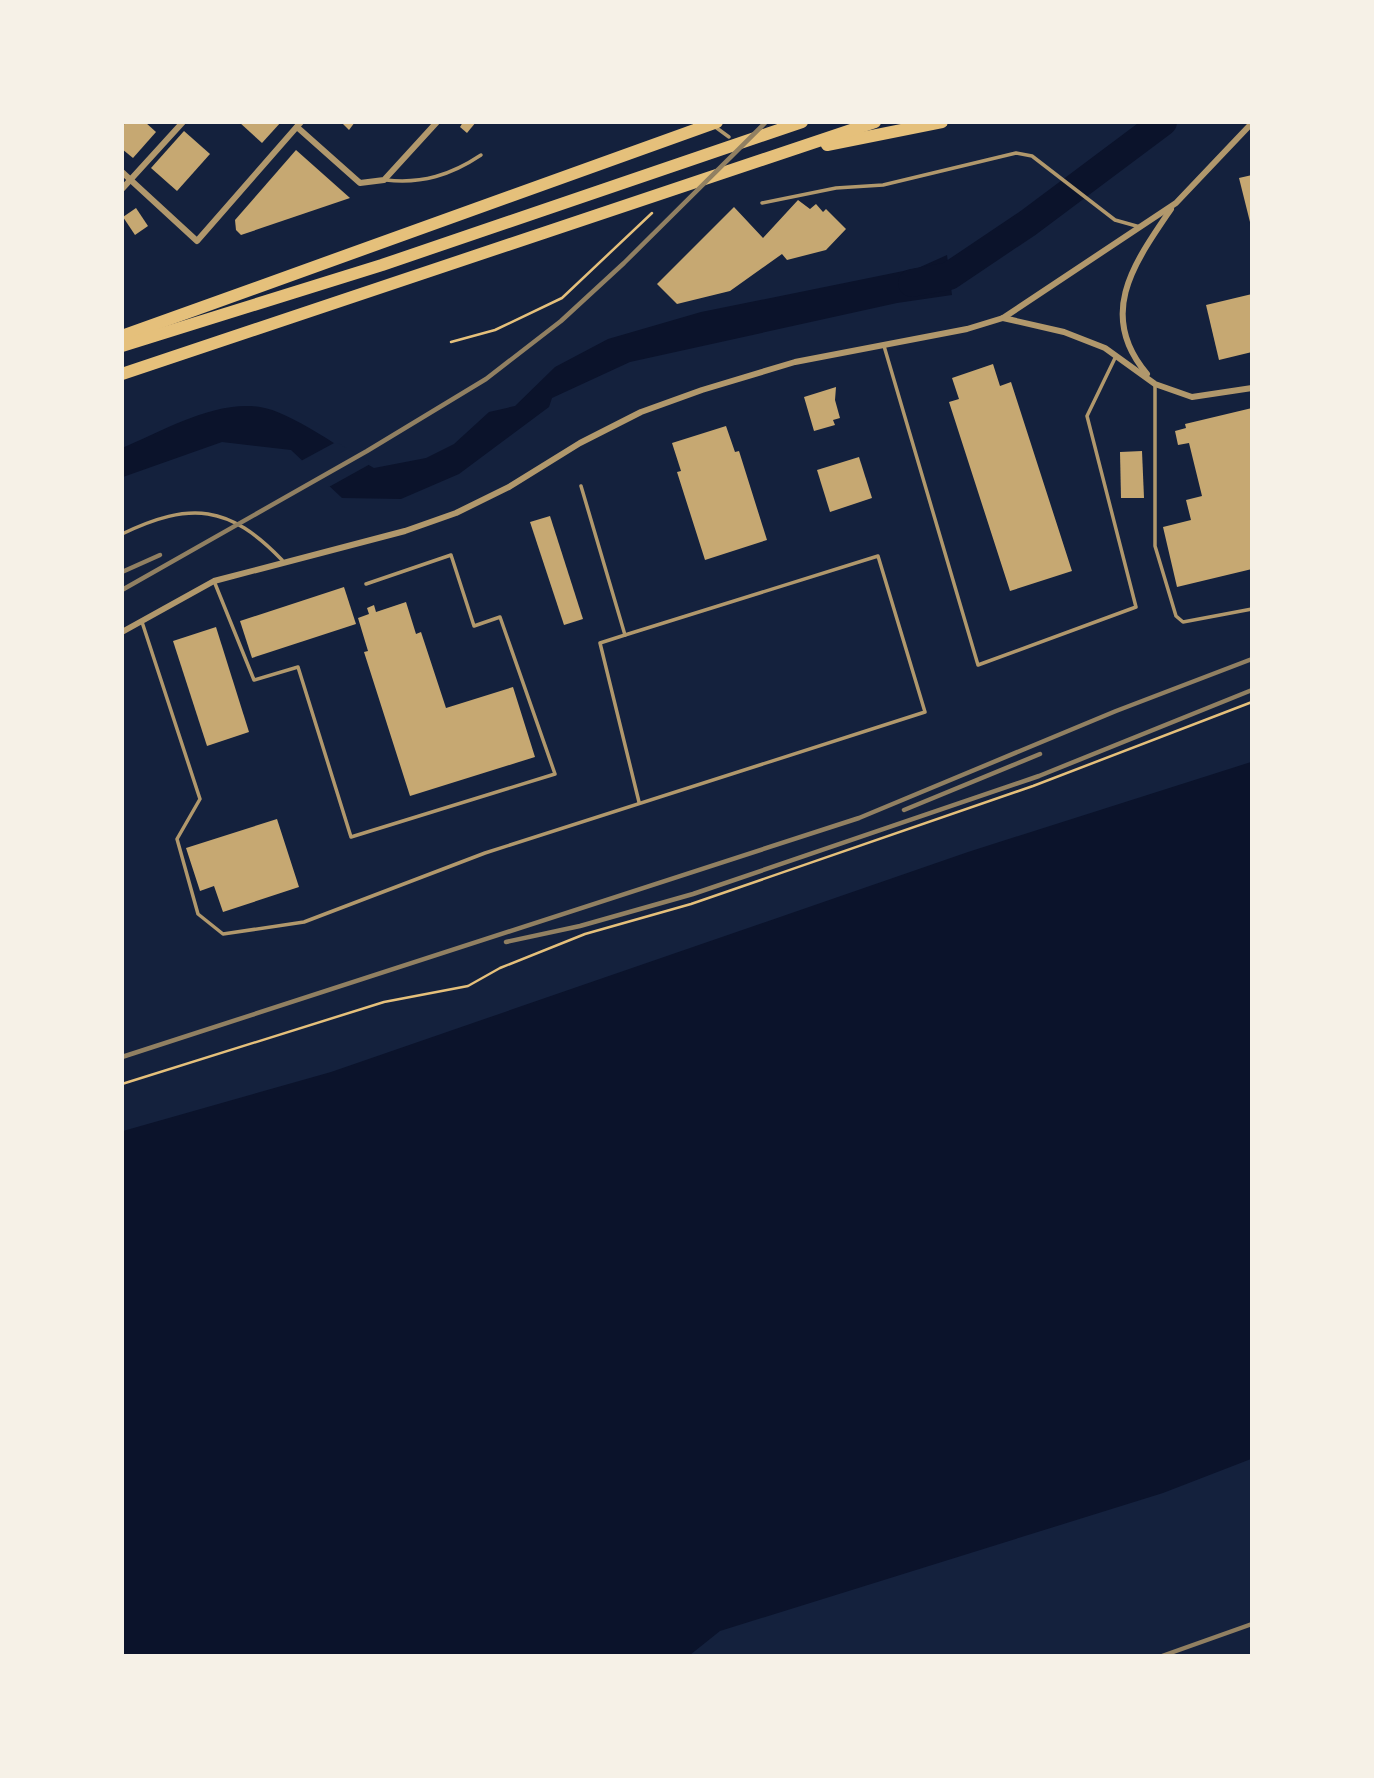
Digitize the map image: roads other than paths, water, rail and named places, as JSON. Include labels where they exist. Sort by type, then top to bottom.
[{"type":"highway","points":[[122,336],[267,282],[640,152],[717,122]]},
{"type":"highway","points":[[122,374],[875,122]]},
{"type":"highway","points":[[789,151],[880,137],[942,122]]},
{"type":"highway","points":[[122,346],[382,265],[800,123]]},
{"type":"street","points":[[122,189],[132,182],[183,122]]},
{"type":"street","points":[[122,172],[197,241],[299,125],[360,183],[384,180],[437,122]]},
{"type":"street","points":[[1155,383],[1131,355],[1124,331],[1124,298],[1133,265],[1176,203],[1251,123]]},
{"type":"street","points":[[122,632],[214,581],[282,561],[405,531],[456,513],[509,487],[580,443],[653,408],[795,362],[967,329],[1003,318],[1080,264],[1142,228],[1176,203]]},
{"type":"street","points":[[1003,318],[1064,332],[1105,348],[1155,383],[1192,397],[1251,388]]},
{"type":"lane","points":[[709,122],[729,137]]},
{"type":"lane","points":[[762,203],[836,188],[883,185],[1016,153],[1032,156],[1115,220],[1142,228]]},
{"type":"lane","points":[[384,180],[405,182],[437,178],[481,155]]},
{"type":"lane","points":[[883,344],[978,665],[1136,607],[1087,416],[1116,356]]},
{"type":"lane","points":[[1155,383],[1155,546],[1176,615],[1183,622],[1251,609]]},
{"type":"lane","points":[[581,486],[625,635]]},
{"type":"lane","points":[[122,534],[168,516],[195,512],[213,513],[256,538],[282,561]]},
{"type":"lane","points":[[214,581],[254,680],[298,667],[351,837],[555,774],[499,617],[474,626],[452,555],[366,584]]},
{"type":"lane","points":[[142,622],[200,799],[177,839],[198,914],[223,934],[304,922],[485,853],[925,712],[878,556],[600,643],[639,802]]},
{"type":"water","points":[[947,255],[952,295],[897,303],[630,362],[552,398],[549,407],[459,474],[401,499],[342,498],[291,450],[222,442],[123,477],[122,448],[207,412],[243,406],[260,407],[287,416],[374,468],[426,458],[454,444],[489,412],[515,406],[555,367],[608,339],[701,312],[918,268]]},
{"type":"water","points":[[1251,762],[1251,1459],[1163,1493],[720,1631],[690,1655],[123,1655],[123,1131],[331,1072],[968,852]]},
{"type":"waterway","points":[[912,283],[949,276],[1028,223],[1163,122]]},
{"type":"railway","points":[[122,590],[367,451],[486,379],[561,321],[624,263],[766,122]]},
{"type":"railway","points":[[122,572],[160,555]]},
{"type":"railway","points":[[122,1057],[859,818],[1116,711],[1252,659]]},
{"type":"railway","points":[[506,942],[580,926],[693,894],[1039,776],[1252,690]]},
{"type":"railway","points":[[904,810],[1040,754]]},
{"type":"railway","points":[[1162,1656],[1252,1624]]}]
